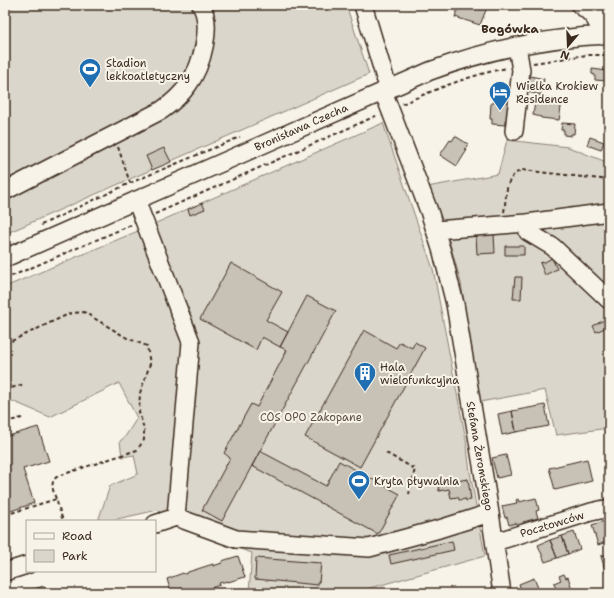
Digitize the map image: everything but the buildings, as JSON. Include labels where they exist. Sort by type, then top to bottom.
[{"type":"street","points":[[5,191],[162,110],[172,103],[189,84],[196,71],[206,36],[206,21],[204,10],[201,5]]},
{"type":"street","name":"Stefana Żeromskiego","points":[[363,5],[385,78],[391,109],[429,211],[442,252],[455,304],[495,542],[502,593]]},
{"type":"street","points":[[580,5],[591,14],[603,31]]},
{"type":"street","points":[[603,31],[603,18],[606,13],[607,5]]},
{"type":"street","name":"Bronisława Czecha","points":[[5,258],[386,89],[456,61],[517,46],[603,31]]},
{"type":"street","points":[[514,131],[521,65],[517,46]]},
{"type":"street","points":[[136,200],[191,342],[176,517]]},
{"type":"street","points":[[435,230],[528,223],[609,212]]},
{"type":"street","points":[[528,223],[528,232],[553,247],[609,300]]},
{"type":"street","name":"Pocztowców","points":[[495,542],[591,512],[609,508]]},
{"type":"street","points":[[156,524],[176,517],[236,539],[369,548],[440,529],[490,513]]},
{"type":"street","points":[[5,572],[26,565]]},
{"type":"path","points":[[5,279],[143,220],[238,176],[442,86],[489,71],[521,65],[587,55],[609,55]]},
{"type":"path","points":[[116,142],[130,183]]},
{"type":"path","points":[[502,225],[508,182],[515,173],[522,170],[609,180]]},
{"type":"path","points":[[5,344],[71,313],[84,312],[127,338],[147,346],[150,364],[140,393],[139,412],[144,430],[144,440],[137,450],[58,476],[54,479],[51,486],[63,520]]},
{"type":"path","points":[[5,390],[24,384]]},
{"type":"path","points":[[5,417],[6,422],[22,418]]},
{"type":"path","points":[[386,453],[415,469],[409,494]]},
{"type":"path","points":[[5,515],[56,499]]},
{"type":"green space","points":[[5,5],[346,5],[369,74],[5,234]]},
{"type":"green space","name":"COS OPO Zakopane","points":[[383,123],[433,269],[466,440],[470,472],[485,556],[352,593],[249,593],[252,553],[174,526],[158,510],[113,520],[98,520],[110,486],[138,474],[134,455],[122,457],[120,441],[125,437],[137,418],[119,383],[50,417],[5,398],[5,287],[138,231]]},
{"type":"green space","points":[[507,140],[568,147],[609,163],[609,428],[556,435],[545,390],[480,402],[461,283],[449,240],[427,187],[498,174]]},
{"type":"place","name":"Stadion lekkoatletyczny","points":[[90,88]]},
{"type":"place","name":"Wielka Krokiew Residence","points":[[500,112]]},
{"type":"place","name":"Hala wielofunkcyjna","points":[[365,392]]},
{"type":"place","name":"Kryta pływalnia","points":[[359,500]]},
{"type":"district","name":"Bogówka","points":[[510,29]]}]
